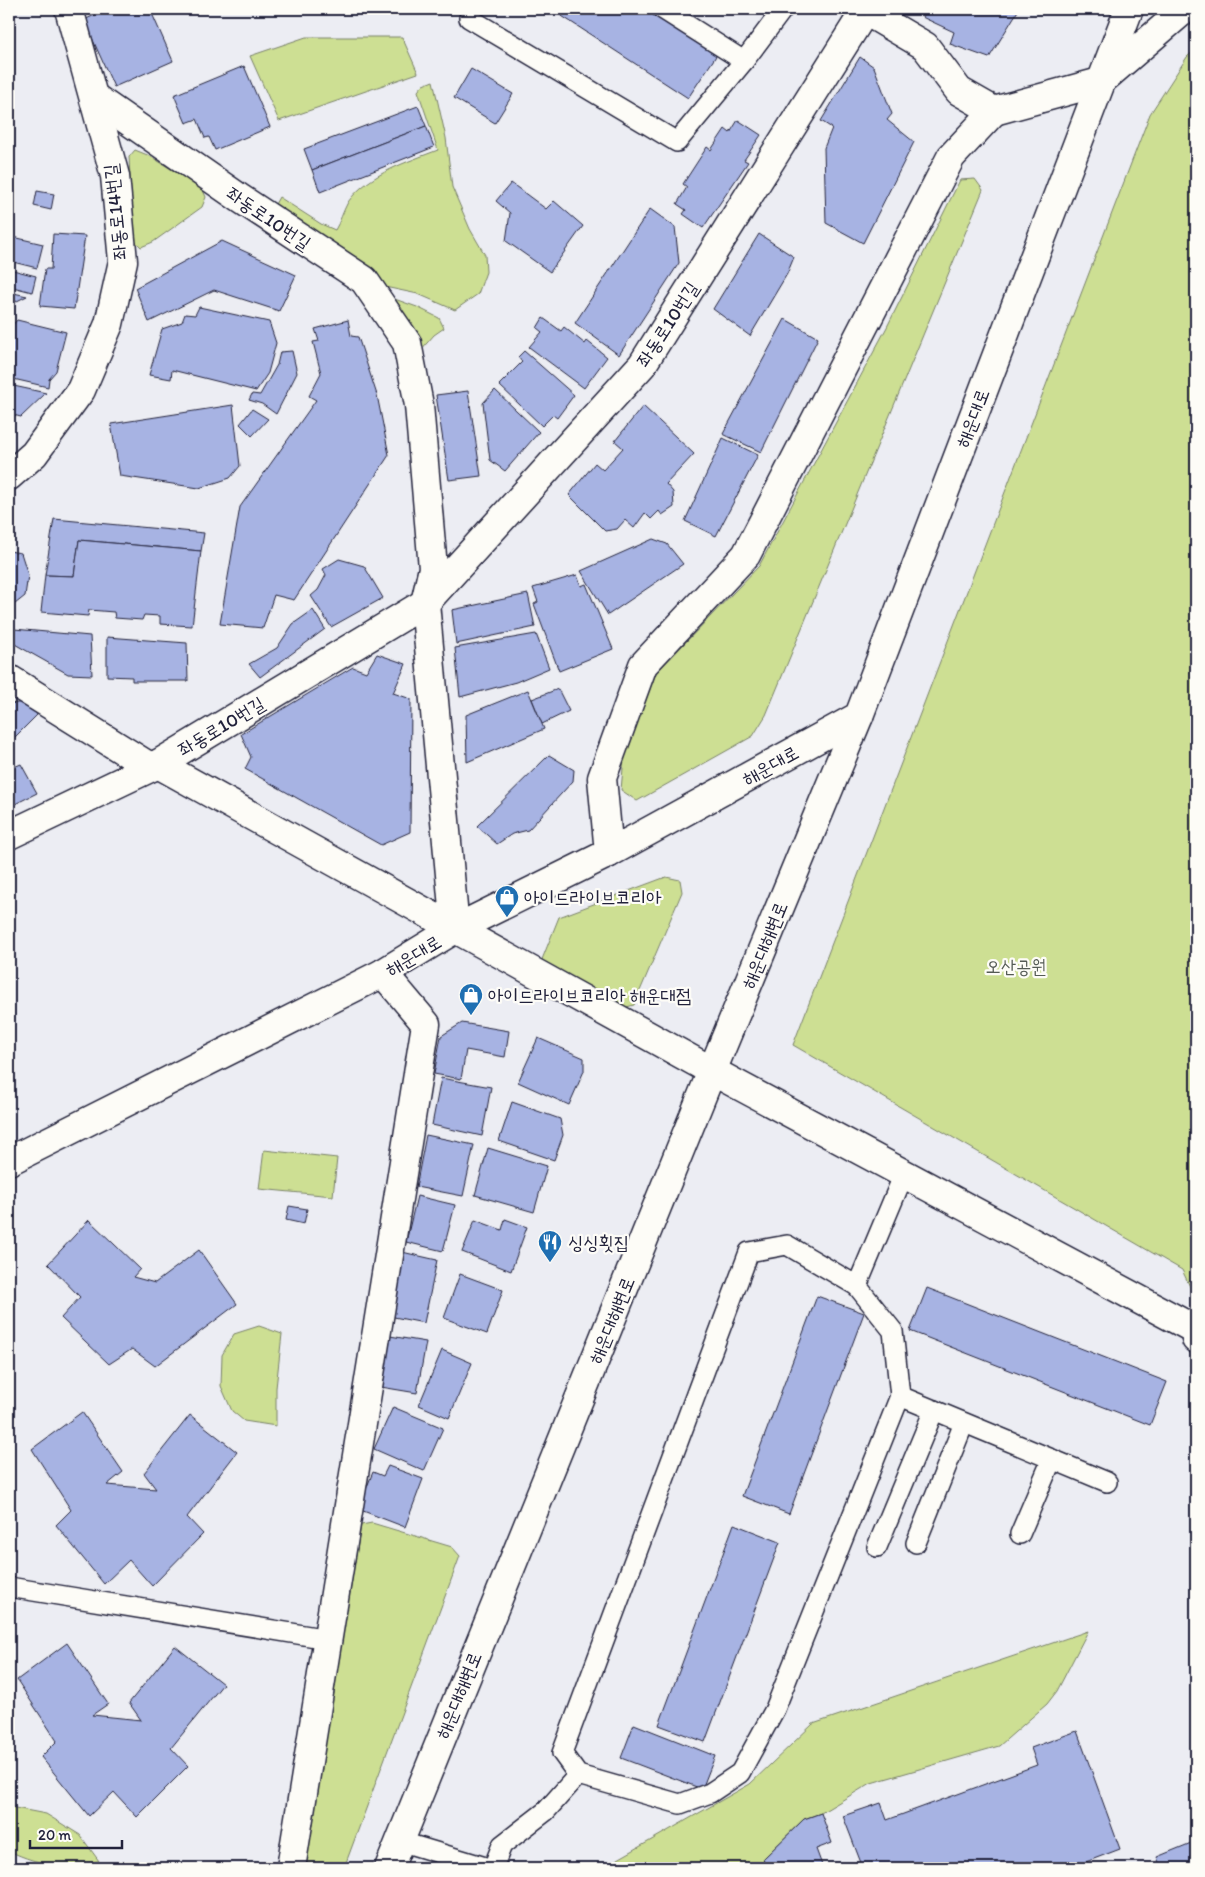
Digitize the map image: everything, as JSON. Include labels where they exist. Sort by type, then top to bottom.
[{"type":"street","name":"좌동로14번길","points":[[9,476],[34,454],[81,390],[109,324],[122,261],[115,176],[69,9]]},
{"type":"street","name":"해운대로","points":[[9,1161],[383,973],[455,929],[609,853],[859,716],[1129,9]]},
{"type":"street","points":[[609,853],[602,778],[644,665],[746,555],[951,157],[994,111],[1100,82],[1185,9]]},
{"type":"street","name":"좌동로10번길","points":[[9,834],[154,766],[425,604],[642,364],[863,10]]},
{"type":"street","points":[[863,10],[925,46],[958,91],[994,111]]},
{"type":"street","name":"좌동로10번길","points":[[94,97],[246,202],[364,280],[407,344],[419,405],[433,568],[425,604]]},
{"type":"street","points":[[425,604],[455,929]]},
{"type":"street","points":[[9,680],[154,766],[712,1071],[1194,1329],[1196,1339]]},
{"type":"street","name":"해운대해변로","points":[[389,1868],[712,1071],[859,716]]},
{"type":"street","points":[[291,1868],[426,1024],[383,973]]},
{"type":"lane","points":[[662,9],[744,61]]},
{"type":"lane","points":[[469,18],[677,142],[744,61],[783,9]]},
{"type":"lane","points":[[857,1286],[904,1174]]},
{"type":"lane","points":[[787,1245],[857,1286],[893,1332],[900,1396],[775,1708],[740,1773],[710,1793],[680,1804],[578,1775],[562,1753],[749,1252],[787,1245]]},
{"type":"lane","points":[[900,1396],[1107,1482]]},
{"type":"lane","points":[[877,1547],[934,1410]]},
{"type":"lane","points":[[916,1543],[964,1423]]},
{"type":"lane","points":[[1020,1534],[1052,1459]]},
{"type":"lane","points":[[9,1587],[328,1638]]},
{"type":"lane","points":[[399,1841],[491,1868],[502,1845],[546,1811],[578,1775]]},
{"type":"green space","points":[[306,37],[402,37],[418,73],[279,121],[250,56]]},
{"type":"green space","name":"오산공원","points":[[1196,49],[1196,1299],[1182,1270],[793,1045],[1150,114],[1187,57]]},
{"type":"green space","points":[[433,81],[446,138],[452,187],[470,229],[485,255],[486,272],[478,294],[455,310],[418,294],[380,286],[274,206],[279,197],[321,224],[335,230],[348,202],[366,184],[389,170],[438,150],[418,91],[423,85]]},
{"type":"green space","points":[[135,150],[150,156],[202,188],[206,197],[202,207],[153,242],[141,247],[133,239],[129,157]]},
{"type":"green space","points":[[975,179],[983,190],[766,715],[753,736],[637,801],[621,790],[624,757],[656,673],[759,566],[887,327],[960,180]]},
{"type":"green space","points":[[389,297],[417,307],[439,318],[444,328],[434,335],[420,351]]},
{"type":"green space","points":[[666,877],[680,880],[682,892],[634,1005],[619,1009],[541,962],[559,917]]},
{"type":"green space","points":[[264,1150],[337,1158],[333,1196],[259,1189]]},
{"type":"green space","points":[[259,1326],[282,1334],[276,1388],[276,1426],[244,1421],[232,1411],[221,1386],[222,1355],[234,1334]]},
{"type":"green space","points":[[372,1523],[452,1547],[460,1556],[344,1868],[304,1868],[361,1525]]},
{"type":"green space","points":[[1088,1631],[1057,1691],[1047,1704],[999,1746],[871,1783],[821,1813],[804,1819],[763,1859],[766,1868],[608,1868],[611,1863],[750,1784],[813,1724]]},
{"type":"green space","points":[[10,1807],[46,1814],[80,1835],[99,1861],[75,1865],[53,1865],[32,1860],[9,1851]]},
{"type":"building","points":[[108,9],[150,9],[173,61],[114,87],[84,20]]},
{"type":"building","points":[[551,9],[657,9],[720,50],[688,98]]},
{"type":"building","points":[[927,9],[1019,9],[989,58],[950,44],[954,32],[922,17]]},
{"type":"building","points":[[860,57],[874,67],[892,114],[887,120],[914,142],[863,243],[826,223],[824,148],[832,128],[821,121]]},
{"type":"building","points":[[244,66],[270,127],[215,150],[209,137],[205,138],[197,119],[186,123],[174,95]]},
{"type":"building","points":[[471,69],[513,94],[495,123],[454,98]]},
{"type":"building","points":[[418,106],[426,126],[312,170],[304,149]]},
{"type":"building","points":[[738,120],[761,135],[744,160],[748,162],[703,228],[683,214],[686,210],[677,204],[687,187],[683,184],[707,147],[711,150],[725,129],[730,133]]},
{"type":"building","points":[[426,126],[434,147],[320,192],[312,170]]},
{"type":"building","points":[[511,183],[546,209],[554,201],[583,226],[550,272],[506,241],[510,213],[496,201]]},
{"type":"building","points":[[37,191],[54,194],[51,210],[34,206]]},
{"type":"building","points":[[650,209],[675,227],[679,263],[619,355],[575,323]]},
{"type":"building","points":[[53,234],[85,236],[74,309],[40,306],[45,269],[51,269]]},
{"type":"building","points":[[759,234],[794,257],[787,274],[750,336],[713,309]]},
{"type":"building","points":[[9,236],[43,244],[37,268],[9,261]]},
{"type":"building","points":[[222,241],[296,275],[279,311],[214,290],[149,322],[135,288]]},
{"type":"building","points":[[9,269],[36,276],[32,292],[9,286]]},
{"type":"building","points":[[9,292],[27,296],[9,305]]},
{"type":"building","points":[[199,307],[269,322],[276,343],[268,373],[256,391],[172,370],[171,379],[149,375],[162,329],[182,322],[185,314],[195,315]]},
{"type":"building","points":[[543,318],[561,331],[564,327],[585,344],[587,341],[607,357],[584,388],[529,347],[542,332],[537,328]]},
{"type":"building","points":[[785,319],[818,338],[761,452],[723,434]]},
{"type":"building","points":[[17,320],[66,332],[56,371],[49,379],[48,387],[9,378],[9,329]]},
{"type":"building","points":[[348,320],[351,336],[358,337],[377,395],[389,455],[294,600],[274,595],[263,628],[220,624],[240,507],[316,400],[309,396],[321,373],[313,342],[319,341],[315,329]]},
{"type":"building","points":[[292,351],[297,373],[276,414],[262,404],[249,400],[252,394],[260,395],[277,365],[280,352]]},
{"type":"building","points":[[524,351],[574,395],[557,418],[553,415],[542,426],[499,385],[522,362],[518,357]]},
{"type":"building","points":[[9,385],[46,393],[21,417],[9,414]]},
{"type":"building","points":[[495,390],[539,432],[505,471],[490,460],[483,403]]},
{"type":"building","points":[[468,391],[481,476],[449,480],[436,395]]},
{"type":"building","points":[[233,405],[240,466],[230,478],[199,488],[120,476],[111,424]]},
{"type":"building","points":[[643,406],[694,454],[666,484],[673,492],[674,507],[662,515],[659,511],[651,519],[645,513],[634,528],[625,520],[617,529],[605,531],[569,495],[595,463],[603,470],[623,448],[615,441]]},
{"type":"building","points":[[252,409],[268,419],[252,436],[240,424]]},
{"type":"building","points":[[723,438],[758,455],[716,536],[685,521]]},
{"type":"building","points":[[54,519],[204,533],[201,551],[79,540],[74,576],[45,575]]},
{"type":"building","points":[[653,539],[667,544],[683,564],[608,615],[581,571]]},
{"type":"building","points":[[79,540],[201,551],[192,626],[160,624],[160,616],[144,615],[142,620],[115,618],[114,612],[89,610],[88,616],[41,612],[45,575],[74,576]]},
{"type":"building","points":[[9,551],[21,553],[28,575],[25,596],[10,608]]},
{"type":"building","points":[[339,559],[364,566],[383,598],[331,627],[311,596],[318,590],[326,575],[323,569]]},
{"type":"building","points":[[577,575],[581,586],[586,584],[613,649],[559,671],[534,604],[538,602],[533,588]]},
{"type":"building","points":[[528,594],[535,627],[456,644],[452,610]]},
{"type":"building","points":[[313,610],[325,629],[260,677],[249,664],[277,648],[293,624]]},
{"type":"building","points":[[14,629],[90,636],[92,675],[68,674],[11,642]]},
{"type":"building","points":[[536,634],[549,668],[516,682],[460,697],[455,648]]},
{"type":"building","points":[[107,637],[187,643],[188,681],[132,681],[132,677],[107,676]]},
{"type":"building","points":[[377,654],[406,664],[393,693],[411,699],[410,832],[381,845],[245,769],[251,757],[241,734],[353,667],[366,672]]},
{"type":"building","points":[[558,689],[569,711],[542,724],[532,699]]},
{"type":"building","points":[[528,690],[544,729],[467,762],[466,715]]},
{"type":"building","points":[[34,701],[37,715],[9,743],[9,704]]},
{"type":"building","points":[[549,755],[574,770],[573,781],[528,830],[512,834],[497,844],[477,826]]},
{"type":"building","points":[[21,764],[37,793],[9,807],[9,779],[14,767]]},
{"type":"building","points":[[462,1023],[509,1031],[505,1057],[466,1050],[461,1079],[434,1074],[441,1036]]},
{"type":"building","points":[[538,1038],[584,1058],[584,1071],[569,1105],[518,1082]]},
{"type":"building","points":[[441,1078],[491,1087],[482,1136],[432,1125]]},
{"type":"building","points":[[512,1102],[560,1119],[563,1135],[554,1160],[499,1141]]},
{"type":"building","points":[[426,1135],[474,1145],[463,1196],[416,1187]]},
{"type":"building","points":[[488,1148],[547,1166],[534,1212],[475,1195]]},
{"type":"building","points":[[417,1196],[455,1205],[443,1251],[406,1242]]},
{"type":"building","points":[[289,1206],[307,1209],[304,1224],[286,1220]]},
{"type":"building","points":[[505,1219],[527,1227],[511,1271],[462,1252],[475,1220],[502,1230]]},
{"type":"building","points":[[89,1220],[140,1269],[133,1277],[155,1283],[199,1250],[237,1304],[155,1366],[132,1349],[109,1364],[61,1318],[80,1297],[48,1264]]},
{"type":"building","points":[[402,1252],[437,1260],[424,1323],[389,1316]]},
{"type":"building","points":[[460,1274],[503,1290],[487,1334],[444,1318]]},
{"type":"building","points":[[927,1288],[1167,1382],[1150,1425],[910,1331]]},
{"type":"building","points":[[817,1296],[864,1313],[789,1514],[742,1496]]},
{"type":"building","points":[[384,1335],[426,1342],[417,1393],[375,1386]]},
{"type":"building","points":[[442,1350],[472,1363],[449,1418],[419,1405]]},
{"type":"building","points":[[393,1407],[443,1428],[424,1471],[374,1449]]},
{"type":"building","points":[[82,1412],[123,1472],[107,1485],[156,1489],[144,1473],[190,1415],[237,1452],[187,1517],[203,1534],[152,1586],[129,1560],[104,1584],[56,1525],[71,1510],[32,1449]]},
{"type":"building","points":[[388,1466],[423,1479],[405,1527],[358,1509],[373,1472],[383,1476]]},
{"type":"building","points":[[734,1524],[780,1542],[705,1742],[659,1725]]},
{"type":"building","points":[[67,1643],[108,1704],[92,1715],[141,1720],[129,1703],[175,1646],[223,1684],[171,1748],[188,1766],[137,1817],[114,1792],[89,1816],[41,1757],[57,1741],[17,1680]]},
{"type":"building","points":[[634,1724],[715,1756],[702,1789],[621,1758]]},
{"type":"building","points":[[1077,1731],[1120,1849],[1078,1865],[1079,1868],[863,1868],[843,1816],[881,1803],[887,1820],[1037,1765],[1031,1748]]},
{"type":"building","points":[[821,1813],[832,1843],[816,1849],[823,1868],[766,1868],[763,1859],[804,1819]]},
{"type":"building","points":[[1196,1841],[1196,1868],[1161,1868],[1157,1857]]},
{"type":"place","name":"아이드라이브코리아","points":[[507,918]]},
{"type":"place","name":"아이드라이브코리아 해운대점","points":[[471,1016]]},
{"type":"place","name":"싱싱횟집","points":[[550,1263]]}]
